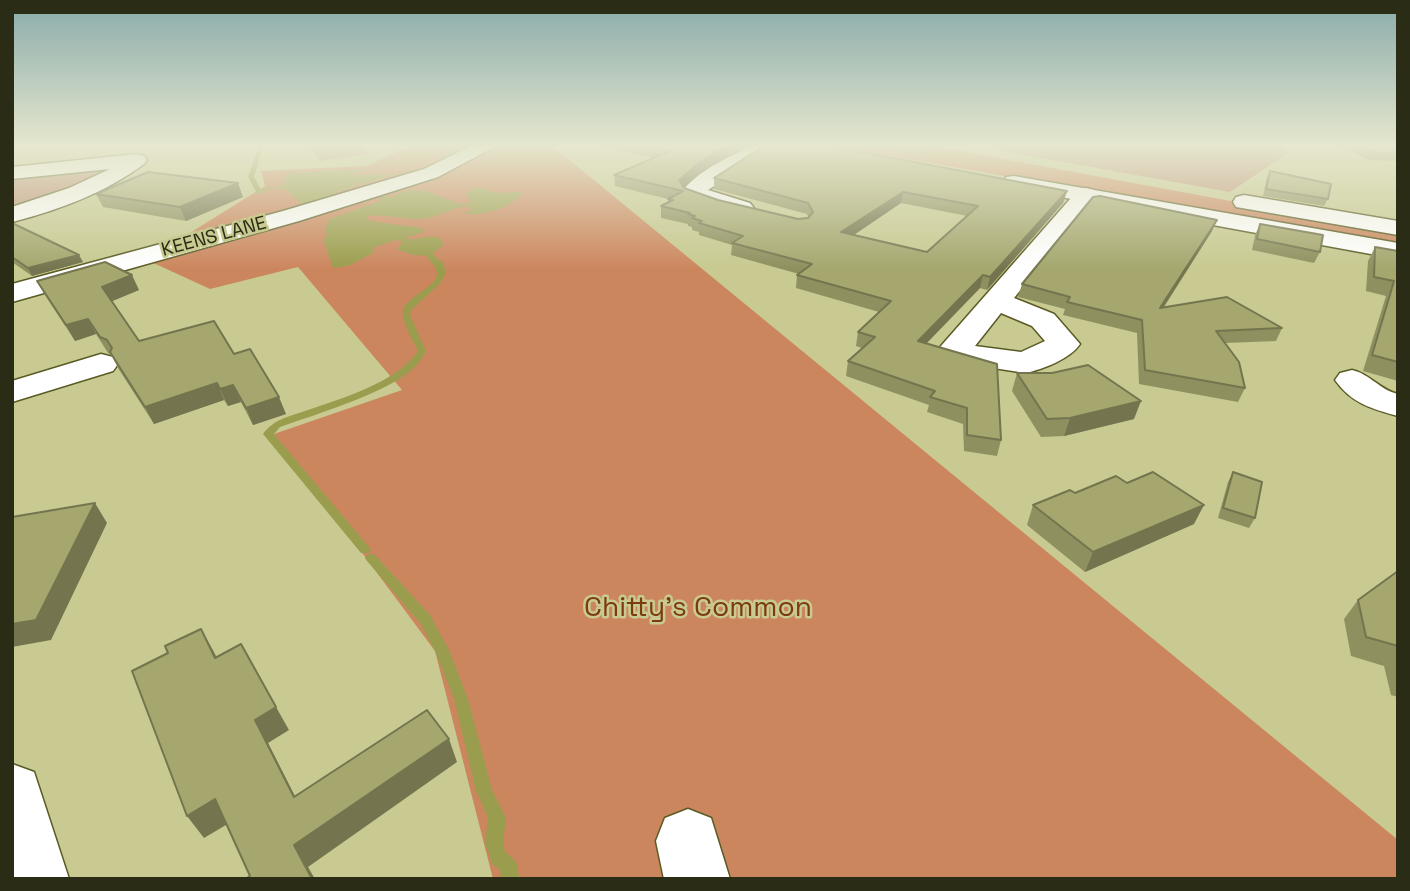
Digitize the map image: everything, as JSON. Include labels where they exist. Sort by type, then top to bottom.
[{"type":"street","points":[[12,215],[96,186]]},
{"type":"street","name":"KEENS LANE","points":[[12,293],[391,186]]},
{"type":"street","points":[[700,186],[693,192],[762,213]]},
{"type":"street","points":[[1035,186],[1398,251]]},
{"type":"street","points":[[996,302],[1086,195]]},
{"type":"street","points":[[1244,202],[1398,228]]},
{"type":"street","points":[[12,392],[101,363]]},
{"type":"street","points":[[1352,380],[1375,399],[1398,405]]},
{"type":"street","points":[[12,793],[36,879]]},
{"type":"shaded area","points":[[12,186],[78,186],[12,209]]},
{"type":"shaded area","points":[[356,186],[335,192],[340,195],[303,205],[283,187]]},
{"type":"shaded area","points":[[1194,186],[1240,186],[1230,192]]},
{"type":"shaded area","points":[[478,187],[494,193],[523,192],[504,207],[481,214],[465,214],[472,208],[467,207],[421,219],[366,216],[370,221],[422,228],[424,232],[405,238],[433,237],[442,240],[443,245],[430,256],[413,255],[397,249],[403,242],[395,240],[373,248],[373,253],[348,266],[333,268],[323,239],[327,236],[325,228],[330,219],[409,190],[426,191],[461,204],[469,203],[472,201],[465,194]]},
{"type":"green space","name":"Chitty's Common","points":[[265,186],[601,186],[1398,840],[1398,879],[493,879],[435,651],[274,434],[402,390],[298,267],[210,289],[147,260]]},
{"type":"green space","points":[[1057,186],[1147,186],[1398,232],[1398,246]]},
{"type":"building","points":[[116,186],[232,186],[180,207],[96,194]]},
{"type":"building","points":[[660,186],[682,186],[718,200],[798,219],[808,218],[813,212],[808,203],[743,186],[1038,186],[1067,191],[990,277],[983,275],[918,341],[997,364],[1001,440],[967,435],[967,408],[930,397],[935,391],[848,361],[875,337],[858,332],[891,301],[797,275],[812,264],[732,243],[743,236],[699,223],[702,221],[692,218],[695,216],[688,214],[690,213],[661,206],[683,191]],"holes":[[[903,192],[978,206],[927,252],[841,232]]]},
{"type":"building","points":[[1267,186],[1331,186],[1328,199],[1266,189]]},
{"type":"building","points":[[1100,196],[1217,220],[1160,308],[1227,297],[1282,328],[1216,331],[1239,362],[1245,388],[1145,370],[1142,320],[1067,302],[1070,297],[1022,284],[1093,197]]},
{"type":"building","points":[[12,223],[79,255],[28,268],[12,257]]},
{"type":"building","points":[[1260,224],[1323,235],[1320,252],[1257,239]]},
{"type":"building","points":[[1375,247],[1398,251],[1398,362],[1372,355],[1394,281],[1374,277]]},
{"type":"building","points":[[105,262],[132,275],[102,287],[139,341],[214,321],[234,354],[250,349],[279,397],[246,408],[233,385],[220,389],[217,383],[145,407],[110,352],[112,348],[107,340],[100,337],[88,319],[66,325],[37,281]]},
{"type":"building","points":[[1088,365],[1141,401],[1070,418],[1047,419],[1017,373],[1052,373]]},
{"type":"building","points":[[1153,472],[1204,505],[1093,552],[1033,505],[1070,490],[1075,493],[1116,476],[1127,483]]},
{"type":"building","points":[[1233,472],[1262,482],[1255,518],[1223,508]]},
{"type":"building","points":[[95,503],[36,620],[12,624],[12,517]]},
{"type":"building","points":[[1398,571],[1398,646],[1366,637],[1358,600]]},
{"type":"building","points":[[201,629],[215,658],[241,644],[276,707],[255,720],[294,797],[427,710],[449,739],[294,845],[312,879],[245,879],[250,876],[215,799],[187,816],[132,671],[168,653],[165,646]]},
{"type":"waterway","points":[[256,186],[259,192],[269,189]]},
{"type":"waterway","points":[[277,188],[283,187]]},
{"type":"waterway","points":[[341,190],[386,198]]},
{"type":"waterway","points":[[365,550],[268,434],[276,425],[380,385],[414,363],[422,351],[406,315],[407,309],[438,281],[442,272],[440,265],[430,256]]},
{"type":"waterway","points":[[371,558],[425,619],[442,650],[461,699],[484,791],[497,818],[494,843],[498,858],[509,865],[510,879]]}]
